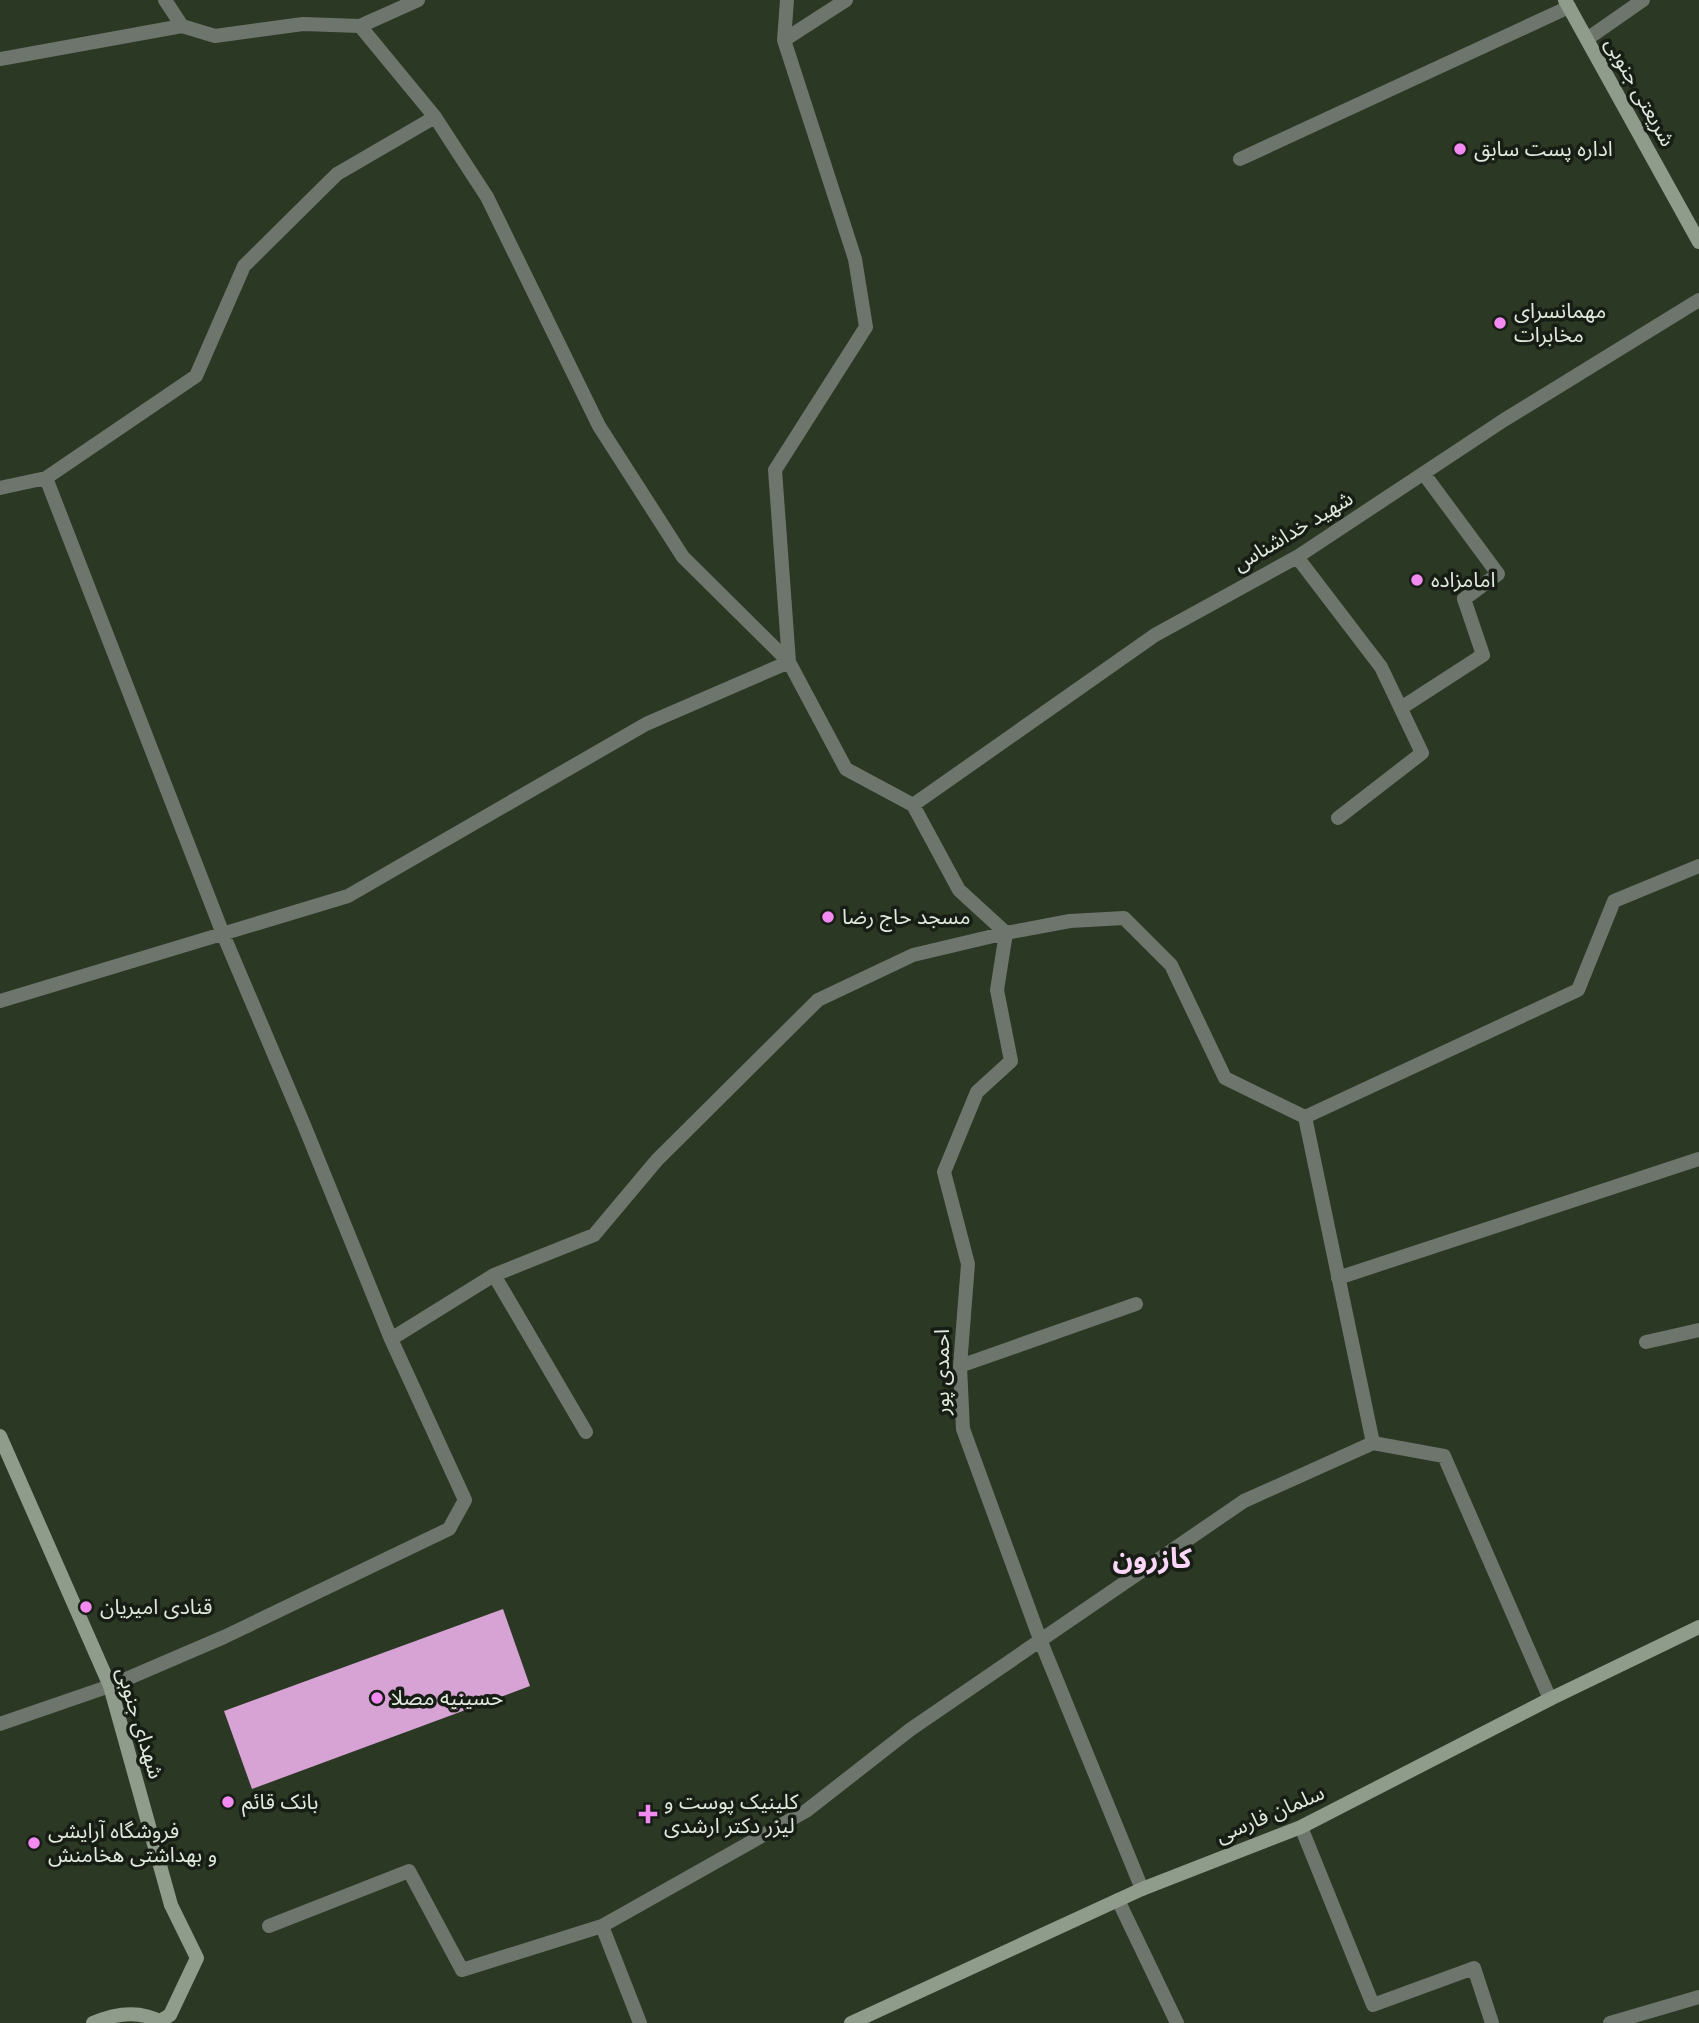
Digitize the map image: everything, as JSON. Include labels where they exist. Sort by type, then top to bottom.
[{"type":"main road","name":"شریعتی جنوبی","points":[[1567,4],[1699,242]]},
{"type":"main road","name":"شهدای جنوبی","points":[[0,1437],[110,1686],[171,1905],[197,1958],[170,2015],[162,2022]]},
{"type":"main road","name":"سلمان فارسی","points":[[850,2023],[1142,1889],[1301,1827],[1550,1699],[1699,1627]]},
{"type":"main road","points":[[93,2023],[111,2015],[130,2013],[162,2022]]},
{"type":"street","points":[[165,0],[182,26]]},
{"type":"street","points":[[0,59],[182,26],[215,36],[303,24],[360,26],[418,0]]},
{"type":"street","points":[[787,0],[784,40],[855,259],[866,327],[775,470],[789,662]]},
{"type":"street","points":[[784,40],[846,0]]},
{"type":"street","points":[[1587,39],[1643,0]]},
{"type":"street","points":[[1240,159],[1567,4]]},
{"type":"street","points":[[360,26],[435,117],[487,197],[598,425],[683,557],[789,662],[846,769],[914,805],[959,890],[1006,933]]},
{"type":"street","points":[[0,488],[46,478],[196,376],[244,266],[337,174],[435,117]]},
{"type":"street","name":"شهید خداشناس","points":[[914,805],[1155,635],[1297,557],[1504,421],[1699,300]]},
{"type":"street","points":[[1401,708],[1483,655],[1464,600],[1498,575],[1424,474]]},
{"type":"street","points":[[0,1724],[110,1686],[224,1637],[449,1529],[465,1500],[391,1339],[223,934],[46,478]]},
{"type":"street","points":[[1297,557],[1381,667],[1422,753],[1338,818]]},
{"type":"street","points":[[0,1001],[348,896],[646,724],[789,662]]},
{"type":"street","points":[[1305,1117],[1578,990],[1614,901],[1699,866]]},
{"type":"street","points":[[391,1339],[494,1275],[594,1236],[657,1160],[818,1000],[913,955],[1070,921],[1124,918],[1171,965],[1225,1078],[1305,1117]]},
{"type":"street","name":"احمدی پور","points":[[1006,933],[997,990],[1011,1061],[977,1092],[944,1172],[968,1264],[960,1366],[963,1429],[1041,1642],[1142,1889]]},
{"type":"street","points":[[1305,1117],[1373,1443]]},
{"type":"street","points":[[1338,1278],[1699,1158]]},
{"type":"street","points":[[494,1275],[586,1432]]},
{"type":"street","points":[[960,1366],[1136,1304]]},
{"type":"street","points":[[1646,1342],[1699,1330]]},
{"type":"street","points":[[269,1926],[409,1871],[462,1970],[602,1926],[806,1811],[911,1729],[1244,1501],[1373,1443],[1444,1457],[1550,1699]]},
{"type":"street","points":[[1301,1827],[1373,2005],[1474,1968],[1492,2023]]},
{"type":"street","points":[[1118,1900],[1177,2023]]},
{"type":"street","points":[[602,1926],[640,2023]]},
{"type":"street","points":[[1610,2023],[1699,1997]]},
{"type":"building","name":"حسینیه مصلا","points":[[503,1609],[530,1686],[252,1789],[224,1711]]},
{"type":"place","name":"اداره پست سابق","points":[[1460,149]]},
{"type":"place","name":"مهمانسرای مخابرات","points":[[1500,323]]},
{"type":"place","name":"امامزاده","points":[[1417,580]]},
{"type":"place","name":"مسجد حاج رضا","points":[[828,917]]},
{"type":"place","name":"قنادی امیریان","points":[[86,1607]]},
{"type":"place","name":"حسینیه مصلا","points":[[377,1698]]},
{"type":"place","name":"بانک قائم","points":[[228,1802]]},
{"type":"place","name":"کلینیک پوست و لیزر دکتر ارشدی","points":[[648,1814]]},
{"type":"place","name":"فروشگاه آرایشی و بهداشتی هخامنش","points":[[34,1843]]},
{"type":"district","name":"کازرون","points":[[1152,1558]]}]
